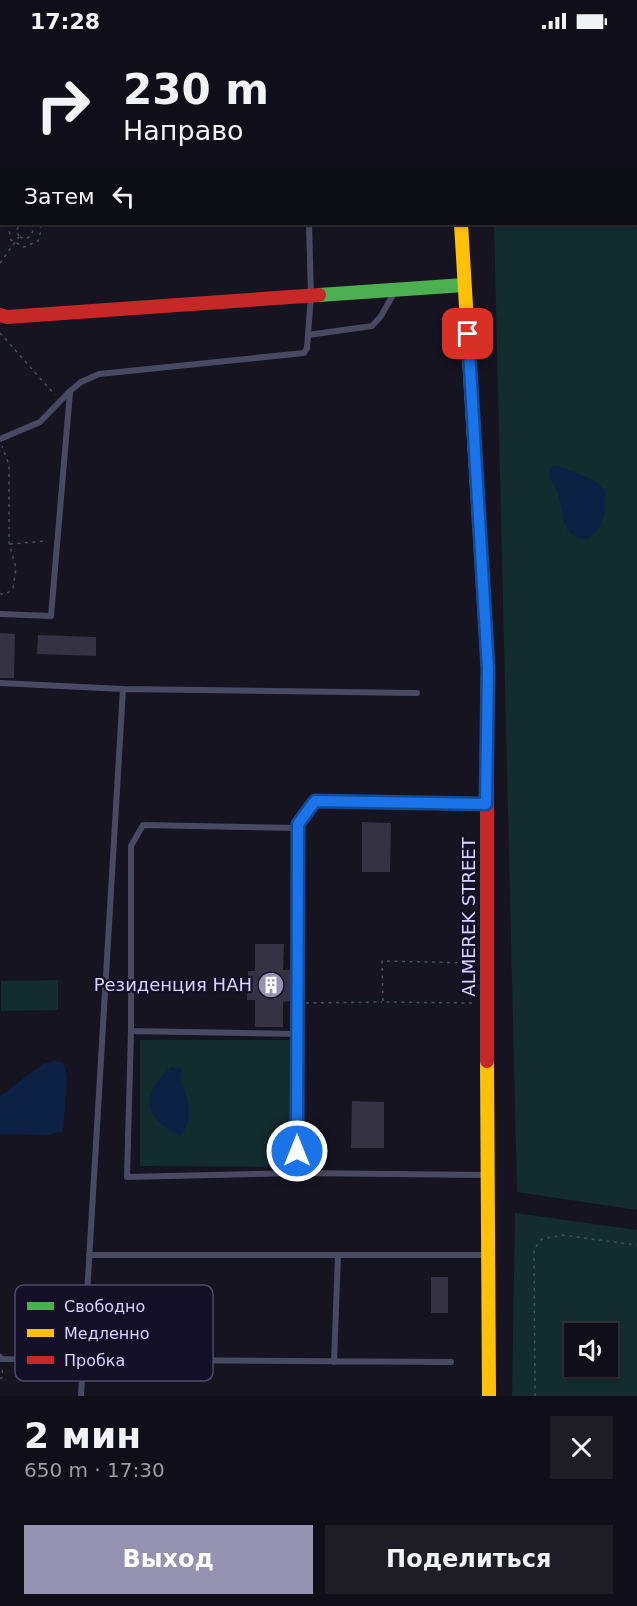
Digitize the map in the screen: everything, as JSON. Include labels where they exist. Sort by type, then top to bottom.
[{"type":"street","name":"ALMEREK STREET","points":[[461,225],[488,669],[486,804],[489,1396]]},
{"type":"street","points":[[0,315],[8,317],[464,285]]},
{"type":"lane","points":[[0,440],[40,422],[81,382],[99,374],[304,353],[308,348],[311,296],[309,225]]},
{"type":"lane","points":[[308,335],[372,326],[381,316],[396,290]]},
{"type":"lane","points":[[0,614],[51,616],[70,391]]},
{"type":"lane","points":[[0,683],[123,689],[417,693]]},
{"type":"lane","points":[[87,1285],[123,689]]},
{"type":"lane","points":[[297,1173],[298,824],[315,801],[486,804]]},
{"type":"lane","points":[[298,828],[143,825],[131,846],[128,1177],[297,1173],[488,1175]]},
{"type":"lane","points":[[131,1031],[298,1034]]},
{"type":"lane","points":[[89,1255],[489,1255]]},
{"type":"lane","points":[[334,1362],[338,1255]]},
{"type":"lane","points":[[213,1361],[451,1362]]},
{"type":"lane","points":[[81,1396],[82,1381]]},
{"type":"path","points":[[10,225],[9,235],[15,243],[24,247],[38,240],[42,231],[40,225]]},
{"type":"path","points":[[18,225],[16,231],[19,237],[25,239],[31,236],[33,230],[30,225]]},
{"type":"path","points":[[31,236],[38,240]]},
{"type":"path","points":[[0,263],[19,237]]},
{"type":"path","points":[[0,333],[60,402]]},
{"type":"path","points":[[0,440],[9,465],[9,544],[16,568],[13,588],[6,594],[0,594]]},
{"type":"path","points":[[9,544],[57,540]]},
{"type":"path","points":[[383,1002],[382,961],[487,963]]},
{"type":"path","points":[[297,1003],[487,1003]]},
{"type":"path","points":[[535,1396],[534,1249],[542,1239],[562,1235],[637,1245]]},
{"type":"path","points":[[0,1379],[3,1377],[1,1358]]},
{"type":"green space","points":[[494,225],[637,225],[637,1210],[517,1192]]},
{"type":"green space","points":[[58,980],[58,1010],[1,1011],[1,981]]},
{"type":"green space","points":[[140,1040],[293,1040],[292,1167],[140,1166]]},
{"type":"green space","points":[[515,1213],[637,1230],[637,1396],[512,1396]]},
{"type":"water","points":[[557,465],[595,481],[605,490],[604,518],[598,529],[588,539],[572,535],[567,529],[558,493],[549,475],[550,468]]},
{"type":"water","points":[[53,1061],[63,1062],[67,1077],[63,1131],[49,1135],[0,1134],[0,1096],[43,1064]]},
{"type":"water","points":[[171,1067],[180,1068],[181,1084],[189,1106],[188,1122],[180,1136],[158,1121],[150,1105],[154,1087]]},
{"type":"building","points":[[0,633],[15,634],[14,678],[0,678]]},
{"type":"building","points":[[38,635],[96,637],[96,656],[37,654]]},
{"type":"building","points":[[362,822],[391,823],[390,872],[362,872]]},
{"type":"building","name":"Резиденция НАН","points":[[255,944],[284,944],[283,970],[292,970],[292,1001],[283,1002],[283,1027],[255,1027],[255,1000],[247,1000],[248,971],[255,971]]},
{"type":"building","points":[[352,1101],[384,1102],[384,1148],[351,1148]]},
{"type":"building","points":[[431,1277],[448,1277],[448,1313],[431,1313]]},
{"type":"traffic: fast","points":[[319,295],[464,285]]},
{"type":"traffic: fast","points":[[477,487],[488,669],[487,722]]},
{"type":"traffic: slow","points":[[461,225],[477,487]]},
{"type":"traffic: slow","points":[[487,1061],[489,1396]]},
{"type":"traffic: jam","points":[[0,315],[7,317],[319,295]]},
{"type":"traffic: jam","points":[[487,722],[487,1061]]},
{"type":"place","name":"Резиденция НАН","points":[[271,985]]},
{"type":"route","points":[[297,1151],[298,824],[315,801],[486,804],[488,669],[468,334]]}]
